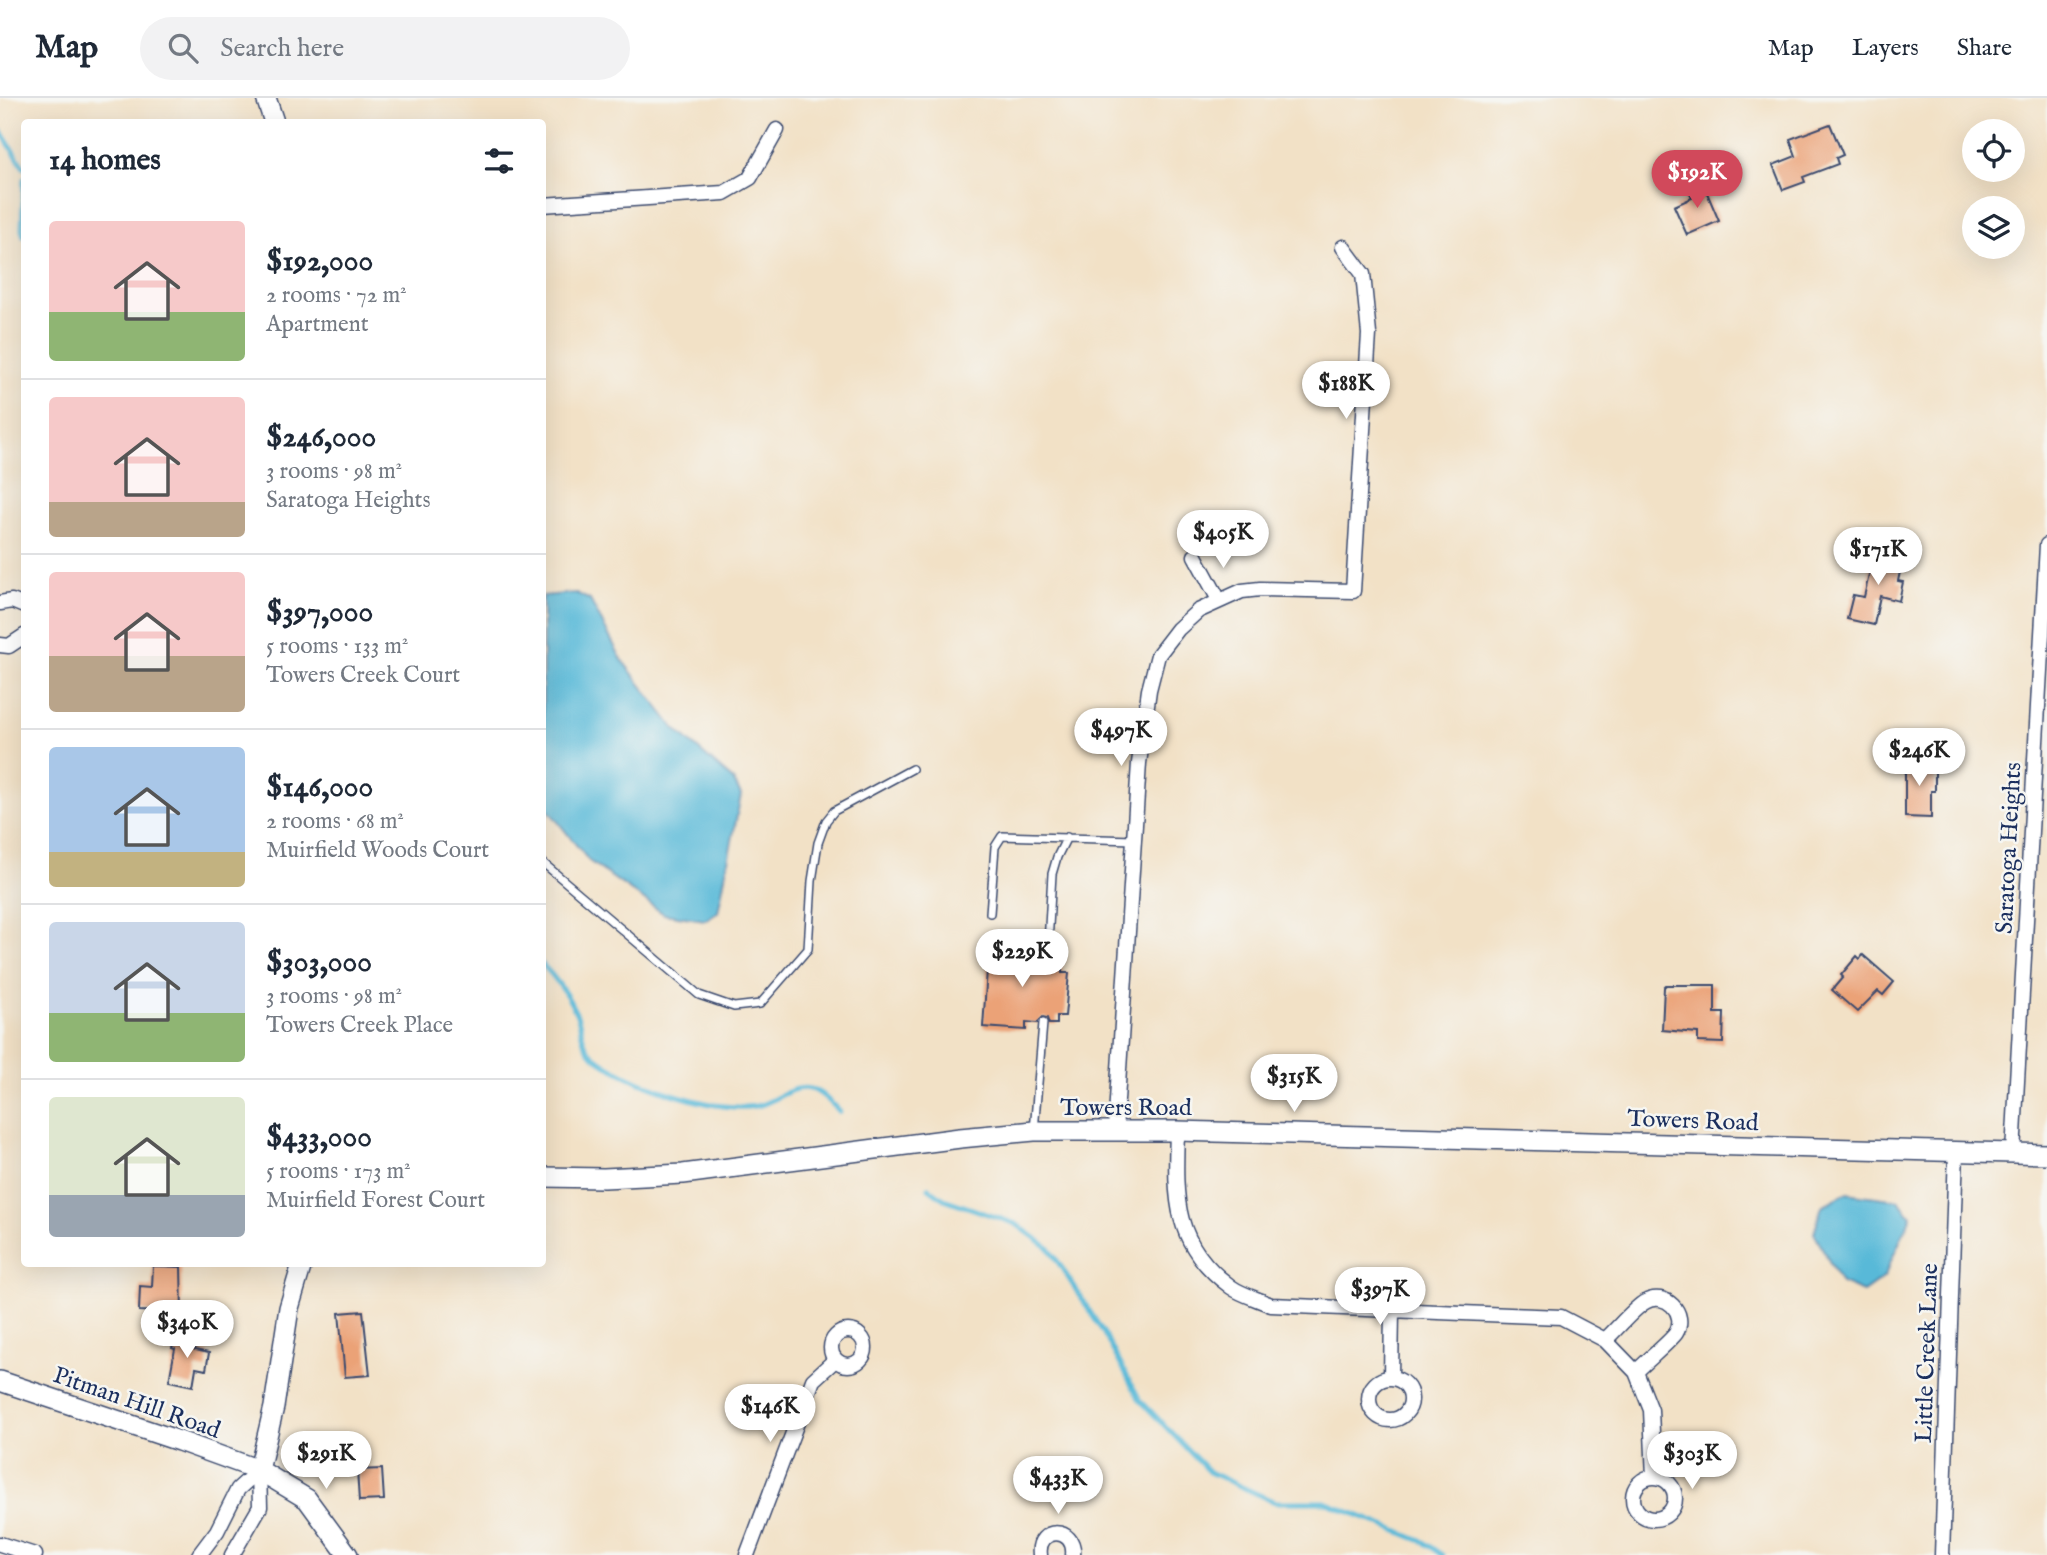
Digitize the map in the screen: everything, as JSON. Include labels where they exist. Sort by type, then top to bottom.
[{"type":"main road","points":[[266,98],[273,119]]},
{"type":"main road","name":"Towers Road","points":[[546,1177],[604,1178],[683,1174],[1034,1131],[1177,1131],[2047,1154]]},
{"type":"main road","points":[[259,1470],[274,1407],[289,1308],[295,1284],[304,1267]]},
{"type":"main road","name":"Pitman Hill Road","points":[[0,1381],[259,1470],[307,1499],[348,1555]]},
{"type":"street","points":[[546,205],[724,193],[750,178],[777,130]]},
{"type":"street","points":[[1115,1130],[1140,751],[1149,690],[1158,655],[1178,629],[1198,611],[1242,591],[1353,591],[1369,334],[1363,274],[1343,247]]},
{"type":"street","name":"Saratoga Heights","points":[[2014,1153],[2047,545]]},
{"type":"street","points":[[1195,556],[1219,600]]},
{"type":"street","points":[[0,603],[12,601],[21,605]]},
{"type":"street","points":[[0,645],[9,646],[21,638]]},
{"type":"street","points":[[1177,1131],[1175,1188],[1182,1227],[1202,1261],[1232,1289],[1271,1304],[1561,1317],[1605,1340],[1636,1372],[1651,1410],[1654,1477]]},
{"type":"street","name":"Little Creek Lane","points":[[1942,1555],[1955,1152]]},
{"type":"street","points":[[1605,1340],[1641,1304],[1650,1299],[1664,1299],[1674,1306],[1679,1316],[1676,1333],[1636,1372]]},
{"type":"street","points":[[1391,1377],[1392,1310]]},
{"type":"street","points":[[747,1555],[813,1380],[835,1360]]},
{"type":"street","points":[[199,1555],[217,1531],[238,1489],[259,1470]]},
{"type":"street","points":[[217,1531],[235,1550],[260,1507],[259,1470]]},
{"type":"street","points":[[1040,1555],[1039,1548],[1044,1538],[1060,1533],[1073,1544],[1073,1555]]},
{"type":"street","points":[[0,1545],[35,1555]]},
{"type":"lane","points":[[546,865],[699,995],[734,1007],[760,1004],[808,949],[812,881],[818,843],[826,821],[834,811],[912,769]]},
{"type":"lane","points":[[990,913],[995,847],[1002,836],[1134,840]]},
{"type":"lane","points":[[1047,961],[1052,874],[1067,837]]},
{"type":"lane","points":[[1034,1131],[1043,1023]]},
{"type":"water","points":[[576,593],[590,600],[622,660],[675,729],[733,780],[741,795],[718,912],[705,920],[664,914],[589,861],[546,807],[546,596]]},
{"type":"water","points":[[1846,1193],[1898,1200],[1911,1216],[1884,1277],[1863,1292],[1841,1283],[1814,1233],[1822,1206]]},
{"type":"building","points":[[1830,124],[1843,155],[1836,158],[1838,164],[1803,177],[1805,182],[1783,190],[1773,165],[1796,156],[1790,139]]},
{"type":"building","points":[[1702,181],[1719,221],[1687,235],[1674,206],[1692,198],[1687,188]]},
{"type":"building","points":[[1875,548],[1901,554],[1897,571],[1900,572],[1898,581],[1903,582],[1899,601],[1880,596],[1874,625],[1847,619],[1853,595],[1864,597]]},
{"type":"building","points":[[1905,760],[1931,761],[1931,765],[1935,765],[1931,818],[1905,817]]},
{"type":"building","points":[[989,942],[1027,945],[1026,960],[1041,961],[1046,967],[1053,962],[1062,962],[1062,973],[1069,973],[1065,1016],[1057,1016],[1057,1024],[1049,1024],[1047,1018],[1043,1017],[1037,1023],[1026,1022],[1026,1030],[983,1027]]},
{"type":"building","points":[[1863,955],[1894,982],[1883,995],[1878,991],[1857,1012],[1832,990],[1857,956],[1860,959]]},
{"type":"building","points":[[1666,985],[1715,985],[1715,1013],[1724,1013],[1723,1043],[1698,1042],[1698,1033],[1662,1030]]},
{"type":"building","points":[[153,1267],[181,1267],[182,1313],[139,1311],[140,1286],[152,1287]]},
{"type":"building","points":[[363,1311],[370,1375],[345,1377],[339,1313]]},
{"type":"building","points":[[175,1333],[197,1338],[195,1350],[209,1353],[206,1370],[196,1368],[193,1386],[169,1381]]},
{"type":"building","points":[[382,1469],[384,1500],[359,1501],[357,1470]]},
{"type":"waterway","points":[[0,130],[21,163]]},
{"type":"waterway","points":[[546,969],[573,1007],[589,1051],[627,1076],[672,1094],[738,1107],[763,1104],[796,1089],[811,1089],[823,1095],[840,1112]]},
{"type":"waterway","points":[[929,1188],[944,1199],[1016,1224],[1049,1248],[1103,1332],[1140,1400],[1209,1472],[1275,1502],[1325,1502],[1424,1542],[1443,1555]]}]
